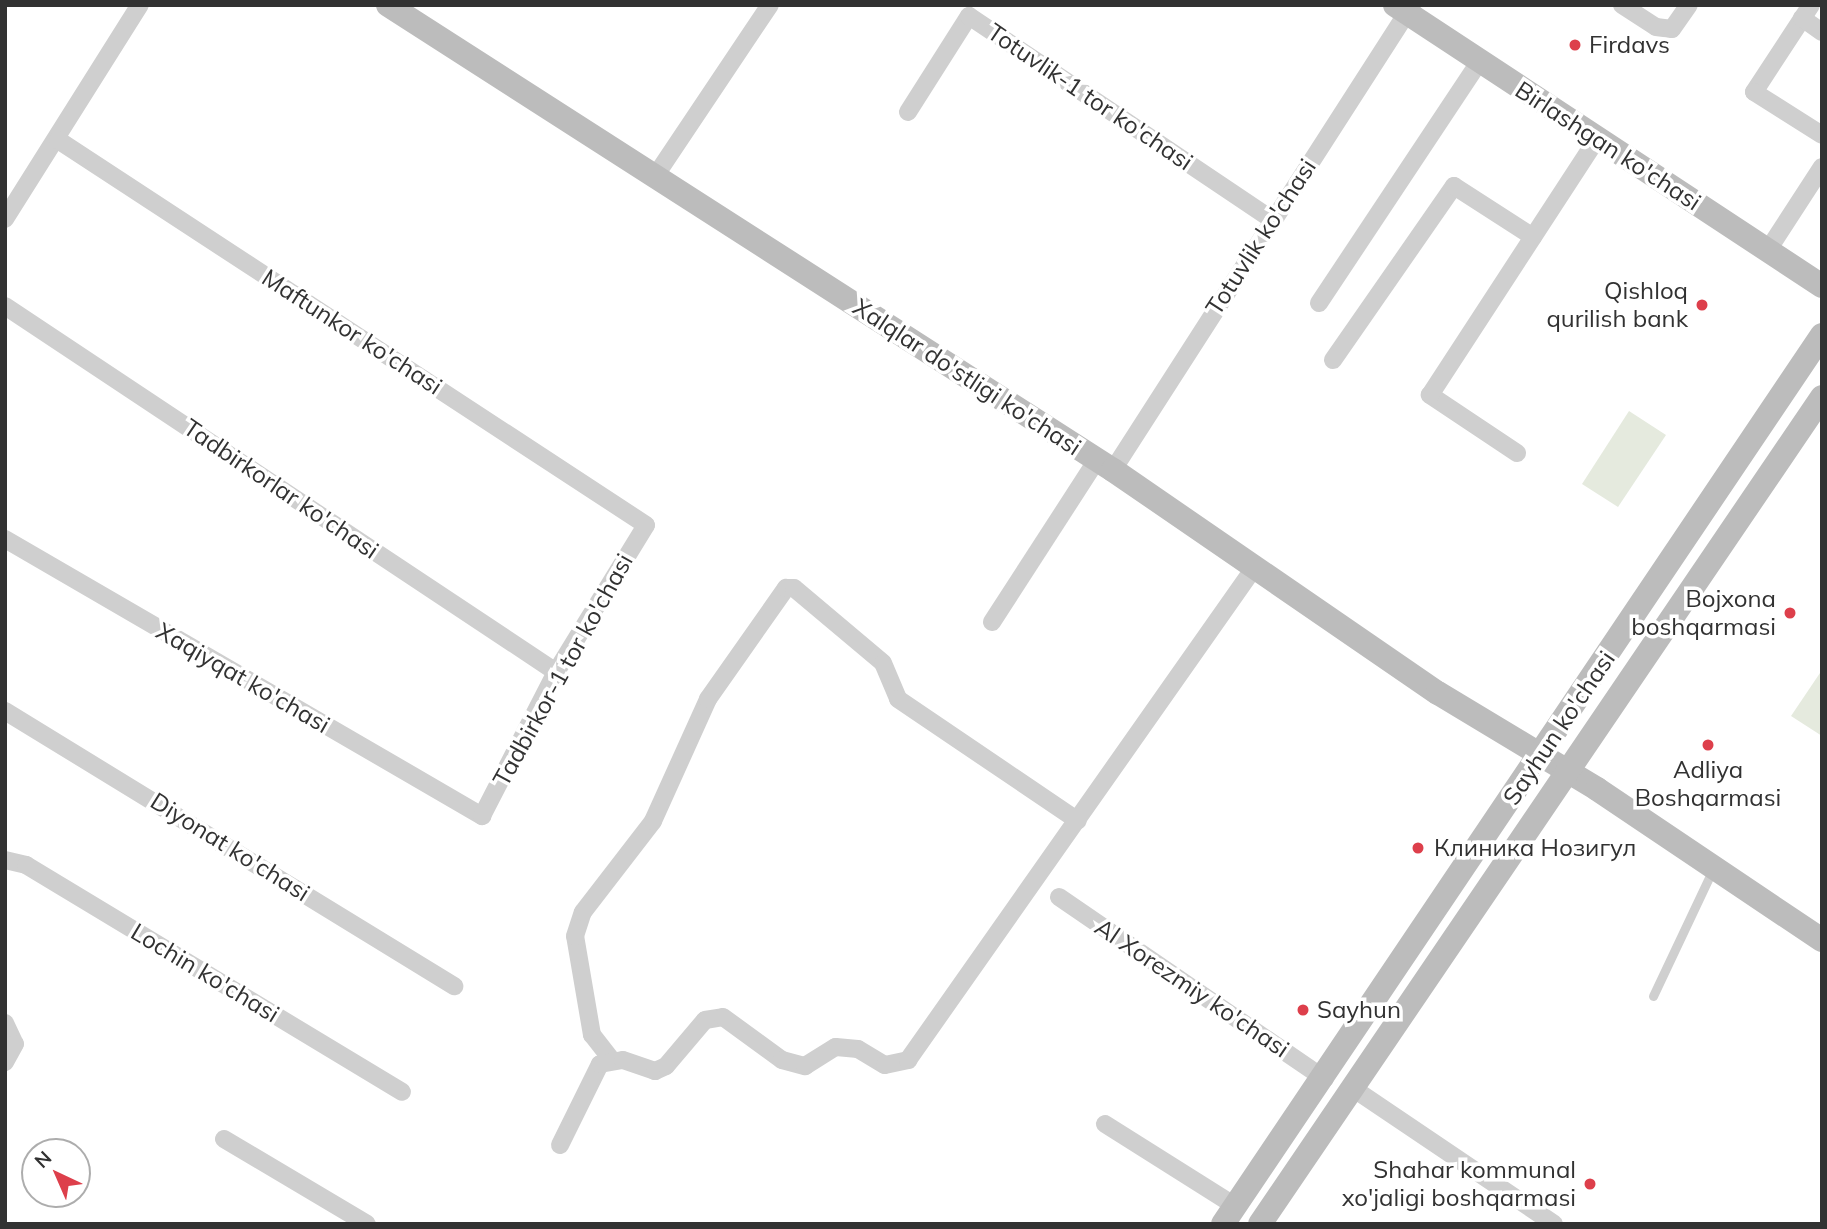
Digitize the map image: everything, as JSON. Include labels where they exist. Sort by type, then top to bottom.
[{"type":"street","points":[[5,219],[58,140],[140,5]]},
{"type":"street","name":"Xalqlar do'stligi ko'chasi","points":[[388,5],[1105,465],[1438,693],[1541,755],[1822,940]]},
{"type":"street","points":[[654,178],[770,5]]},
{"type":"street","points":[[1622,5],[1656,27],[1672,29],[1689,5]]},
{"type":"street","name":"Birlashgan ko'chasi","points":[[1404,8],[1597,139],[1822,286]]},
{"type":"street","name":"Totuvlik ko'chasi","points":[[992,622],[1105,465],[1271,219],[1404,8]]},
{"type":"street","points":[[1822,32],[1807,12],[1754,92],[1822,135]]},
{"type":"street","name":"Totuvlik-1 tor ko'chasi","points":[[908,112],[969,16],[1271,219]]},
{"type":"street","points":[[1319,303],[1480,61]]},
{"type":"street","points":[[1517,453],[1430,395],[1597,139]]},
{"type":"street","name":"Maftunkor ko'chasi","points":[[58,140],[646,525]]},
{"type":"street","points":[[1768,250],[1822,167]]},
{"type":"street","points":[[1334,360],[1454,186],[1533,237]]},
{"type":"street","name":"Tadbirkorlar ko'chasi","points":[[5,306],[556,672]]},
{"type":"street","name":"Sayhun ko'chasi","points":[[1229,1215],[1325,1079],[1822,335]]},
{"type":"street","name":"Sayhun ko'chasi","points":[[1260,1224],[1822,397]]},
{"type":"street","name":"Tadbirkor-1 tor ko'chasi","points":[[482,816],[556,672],[646,525]]},
{"type":"street","name":"Xaqiyqat ko'chasi","points":[[5,540],[482,816]]},
{"type":"street","points":[[1078,821],[898,699],[883,663],[794,588],[786,588],[708,699],[653,821],[583,912],[575,936],[592,1035],[611,1059],[655,1071],[666,1066],[705,1020],[723,1017],[782,1060],[805,1066],[836,1047],[858,1049],[885,1065],[895,1067],[908,1060],[1078,821],[1127,752],[1254,568]]},
{"type":"street","name":"Diyonat ko'chasi","points":[[5,711],[454,986]]},
{"type":"street","name":"Lochin ko'chasi","points":[[5,860],[26,865],[402,1092]]},
{"type":"street","name":"Al Xorezmiy ko'chasi","points":[[1059,897],[1325,1079]]},
{"type":"street","points":[[5,1023],[15,1044],[5,1062]]},
{"type":"street","points":[[560,1145],[600,1064],[611,1059]]},
{"type":"street","points":[[1354,1088],[1555,1224]]},
{"type":"street","points":[[1105,1124],[1229,1215]]},
{"type":"street","points":[[224,1139],[367,1224]]},
{"type":"lane","points":[[1653,996],[1714,868]]},
{"type":"shaded area","points":[[1629,411],[1666,435],[1618,507],[1582,484]]},
{"type":"shaded area","points":[[1822,670],[1822,736],[1791,716]]},
{"type":"place","name":"Firdavs","points":[[1575,45]]},
{"type":"place","name":"Qishloq qurilish bank","points":[[1702,305]]},
{"type":"place","name":"Bojxona boshqarmasi","points":[[1790,613]]},
{"type":"place","name":"Adliya Boshqarmasi","points":[[1708,745]]},
{"type":"place","name":"Клиника Нозигул","points":[[1418,848]]},
{"type":"place","name":"Sayhun","points":[[1303,1010]]},
{"type":"place","name":"Shahar kommunal xo'jaligi boshqarmasi","points":[[1590,1184]]}]
